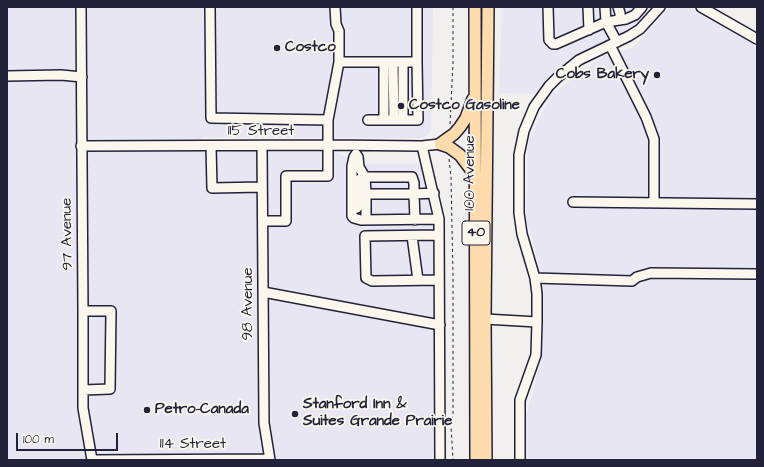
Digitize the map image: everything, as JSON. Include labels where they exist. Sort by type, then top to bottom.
[{"type":"main road","name":"100 Avenue","points":[[475,7],[476,460]]},
{"type":"main road","name":"100 Avenue","points":[[486,460],[485,319],[488,7]]},
{"type":"main road","points":[[440,144],[454,134],[460,127],[466,118],[476,93]]},
{"type":"main road","points":[[440,144],[449,147],[460,154],[476,175]]},
{"type":"street","name":"97 Avenue","points":[[81,7],[83,408],[92,460]]},
{"type":"street","points":[[210,7],[211,118],[328,120]]},
{"type":"street","points":[[263,221],[286,221],[286,176],[328,176],[328,120],[339,62],[339,31],[336,24],[335,7]]},
{"type":"street","points":[[398,120],[400,62],[417,7]]},
{"type":"street","points":[[548,7],[549,40],[551,43],[556,44],[606,22],[620,20],[635,15],[642,7]]},
{"type":"street","points":[[588,7],[588,30]]},
{"type":"street","points":[[606,7],[606,22],[654,139],[654,203]]},
{"type":"street","points":[[618,7],[620,20]]},
{"type":"street","points":[[520,460],[520,400],[536,355],[537,322],[537,294],[535,278],[522,234],[519,213],[520,155],[524,131],[534,107],[558,76],[579,60],[614,44],[640,29],[660,7]]},
{"type":"street","points":[[701,7],[757,39]]},
{"type":"street","points":[[339,62],[400,62]]},
{"type":"street","points":[[368,120],[418,120],[400,62]]},
{"type":"street","points":[[398,120],[400,62]]},
{"type":"street","points":[[7,76],[82,77]]},
{"type":"street","name":"115 Street","points":[[81,146],[328,145],[356,150],[440,144]]},
{"type":"street","points":[[211,146],[212,188],[262,187]]},
{"type":"street","name":"98 Avenue","points":[[262,146],[264,423],[269,460]]},
{"type":"street","points":[[422,146],[439,219],[440,460]]},
{"type":"street","points":[[356,150],[352,171],[352,216],[354,218],[366,220],[439,219]]},
{"type":"street","points":[[356,150],[366,194],[366,220]]},
{"type":"street","points":[[352,171],[362,178],[410,176],[413,179],[415,220]]},
{"type":"street","points":[[352,209],[357,208],[360,203],[362,178]]},
{"type":"street","points":[[366,194],[434,193]]},
{"type":"street","points":[[573,202],[757,204]]},
{"type":"street","points":[[439,235],[365,236],[366,278],[372,281],[440,280]]},
{"type":"street","points":[[412,236],[418,280]]},
{"type":"street","points":[[535,278],[632,281],[637,277],[651,273],[757,274]]},
{"type":"street","points":[[263,292],[440,325]]},
{"type":"street","points":[[83,311],[111,311],[110,389],[84,390]]},
{"type":"street","points":[[485,319],[537,322]]},
{"type":"street","name":"114 Street","points":[[92,460],[269,460]]},
{"type":"path","points":[[450,125],[453,63],[453,7]]},
{"type":"path","points":[[449,156],[452,197],[453,414],[451,426],[453,460]]},
{"type":"shaded area","points":[[7,7],[433,7],[431,131],[424,138],[203,137],[202,152],[332,151],[364,164],[420,164],[434,217],[434,460],[7,460]]},
{"type":"shaded area","points":[[502,7],[660,7],[640,29],[592,53],[543,94],[499,93]]},
{"type":"shaded area","points":[[670,7],[689,7],[757,47],[757,460],[525,460],[525,421],[541,361],[543,287],[538,260],[526,219],[528,142],[551,95],[601,57],[632,48]]},
{"type":"place","name":"Costco","points":[[277,48]]},
{"type":"place","name":"Cobs Bakery","points":[[657,75]]},
{"type":"place","name":"Costco Gasoline","points":[[401,106]]},
{"type":"place","name":"Petro-Canada","points":[[147,410]]},
{"type":"place","name":"Stanford Inn & Suites Grande Prairie","points":[[295,414]]}]
